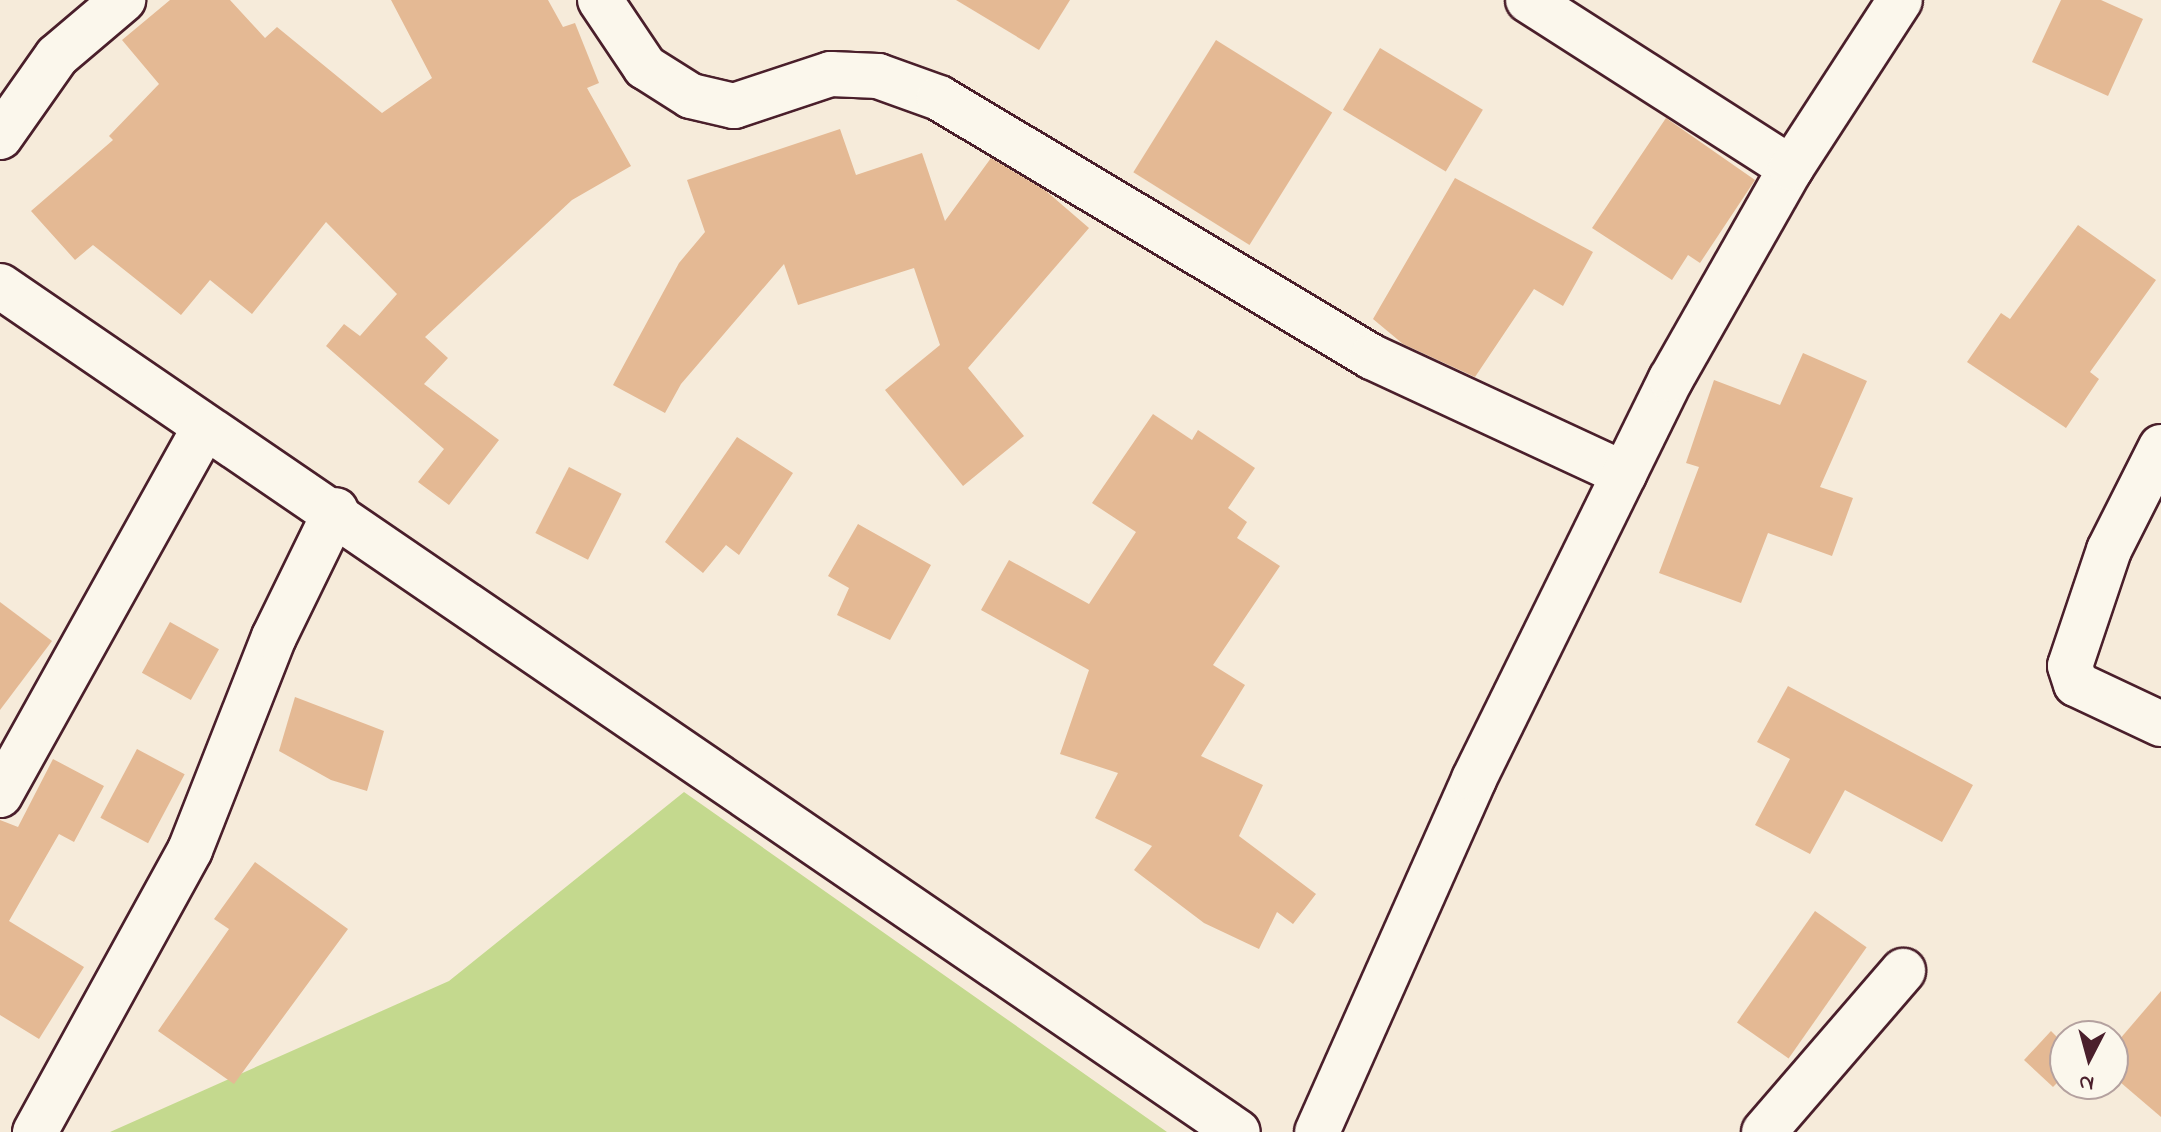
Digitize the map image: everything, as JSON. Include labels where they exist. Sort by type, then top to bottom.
[{"type":"street","points":[[0,137],[57,56],[123,0]]},
{"type":"street","points":[[600,0],[645,67],[691,96],[734,106],[831,74],[878,76],[939,98],[1372,357],[1624,474]]},
{"type":"street","points":[[1528,0],[1791,168]]},
{"type":"street","points":[[1317,1132],[1382,977],[1671,379],[1791,168],[1900,0]]},
{"type":"street","points":[[0,286],[204,428],[336,510],[572,681],[1238,1132]]},
{"type":"street","points":[[0,795],[204,428]]},
{"type":"street","points":[[2161,447],[2109,550],[2070,666],[2076,684],[2161,724]]},
{"type":"street","points":[[35,1132],[190,850],[274,637],[336,510]]},
{"type":"street","points":[[1764,1132],[1903,971]]},
{"type":"green space","points":[[684,792],[1167,1132],[110,1132],[449,981]]},
{"type":"building","points":[[170,0],[230,0],[265,38],[277,27],[382,113],[432,78],[391,0],[548,0],[563,27],[575,23],[599,83],[587,88],[631,166],[572,200],[425,337],[448,358],[424,384],[499,440],[449,505],[418,482],[444,449],[326,346],[344,324],[360,336],[397,294],[326,222],[252,314],[210,280],[181,315],[93,245],[75,260],[31,211],[113,140],[109,136],[159,84],[122,40]]},
{"type":"building","points":[[956,0],[1070,0],[1039,50]]},
{"type":"building","points":[[2061,0],[2101,0],[2143,19],[2108,96],[2032,62]]},
{"type":"building","points":[[1216,40],[1332,113],[1250,245],[1133,172]]},
{"type":"building","points":[[1380,48],[1483,110],[1446,172],[1343,110]]},
{"type":"building","points":[[1666,118],[1755,180],[1700,263],[1688,255],[1672,280],[1592,228]]},
{"type":"building","points":[[840,129],[856,175],[922,153],[945,221],[991,158],[1046,191],[1089,228],[968,368],[1024,436],[963,486],[885,390],[940,345],[914,268],[798,305],[784,264],[681,384],[665,413],[613,385],[679,263],[705,232],[687,180]]},
{"type":"building","points":[[1455,178],[1593,252],[1563,306],[1534,289],[1475,377],[1403,344],[1373,319]]},
{"type":"building","points":[[2078,225],[2156,280],[2090,372],[2099,379],[2066,428],[1967,362],[2001,313],[2010,319]]},
{"type":"building","points":[[1803,353],[1867,381],[1820,487],[1853,498],[1832,556],[1768,533],[1741,603],[1659,573],[1699,467],[1686,463],[1714,380],[1780,405]]},
{"type":"building","points":[[1153,414],[1192,440],[1198,430],[1255,468],[1228,508],[1247,522],[1237,538],[1280,566],[1213,665],[1245,685],[1201,756],[1263,785],[1239,836],[1316,894],[1293,924],[1277,912],[1259,949],[1204,923],[1134,870],[1152,846],[1095,818],[1118,773],[1060,754],[1089,670],[981,610],[1009,560],[1089,604],[1136,532],[1092,503]]},
{"type":"building","points":[[737,437],[793,473],[739,555],[726,545],[703,573],[665,542]]},
{"type":"building","points":[[569,467],[622,494],[588,560],[535,533]]},
{"type":"building","points":[[858,524],[931,565],[890,640],[837,615],[849,588],[828,576]]},
{"type":"building","points":[[0,602],[52,641],[0,710]]},
{"type":"building","points":[[170,622],[219,649],[191,700],[142,673]]},
{"type":"building","points":[[1788,686],[1973,785],[1942,842],[1845,790],[1810,854],[1755,825],[1790,759],[1757,742]]},
{"type":"building","points":[[295,697],[384,731],[367,791],[331,780],[279,751]]},
{"type":"building","points":[[137,749],[185,774],[148,843],[100,818]]},
{"type":"building","points":[[53,759],[104,786],[74,842],[59,834],[9,921],[84,967],[39,1039],[0,1015],[0,820],[18,827]]},
{"type":"building","points":[[255,862],[348,929],[234,1084],[158,1031],[229,929],[214,919]]},
{"type":"building","points":[[1815,911],[1867,947],[1789,1059],[1737,1022]]},
{"type":"building","points":[[2161,991],[2161,1117],[2129,1090],[2129,1028]]},
{"type":"building","points":[[2049,1033],[2049,1083],[2024,1060]]}]
